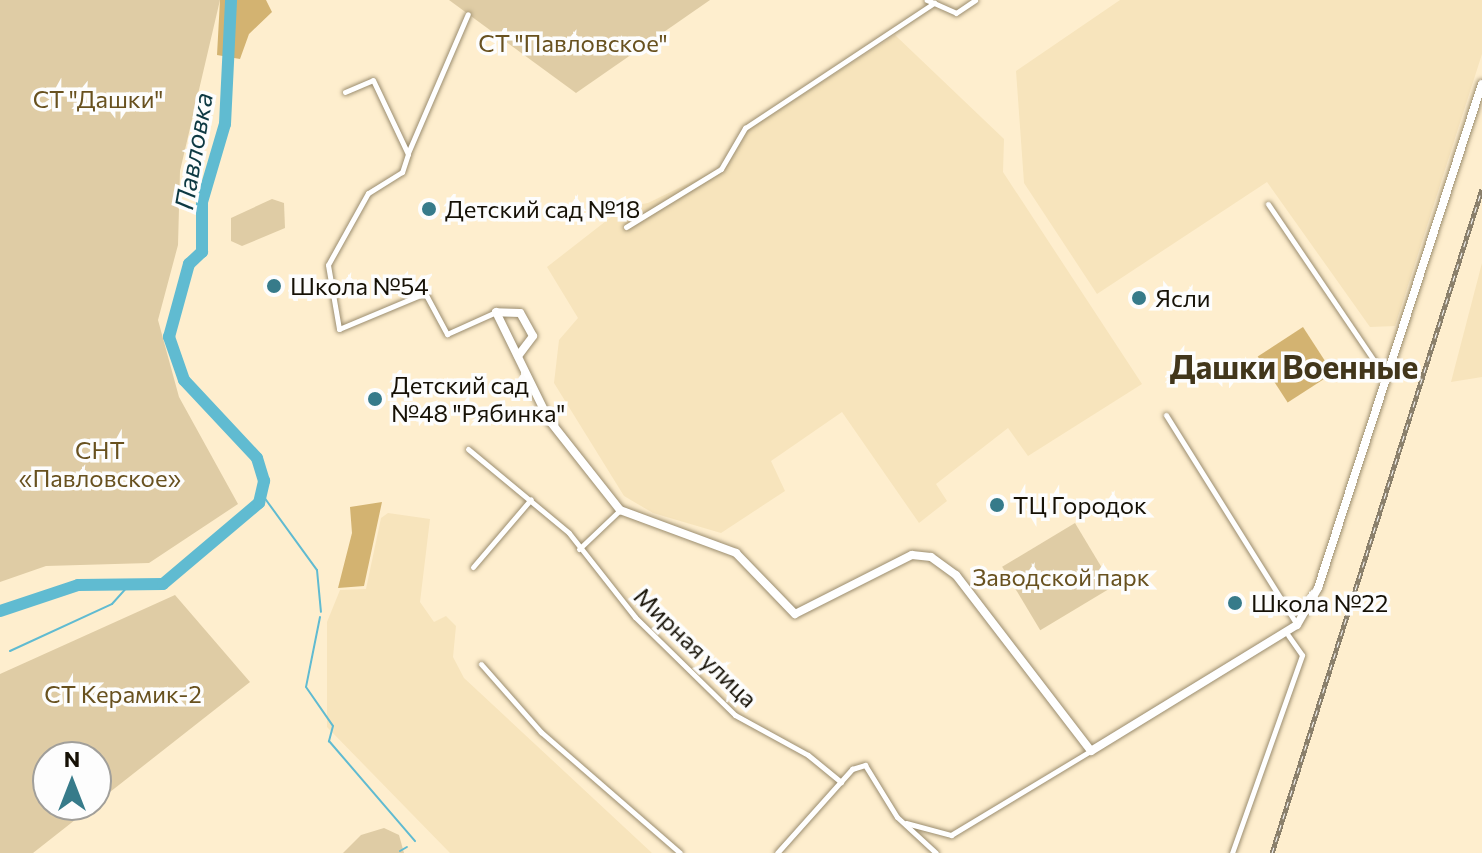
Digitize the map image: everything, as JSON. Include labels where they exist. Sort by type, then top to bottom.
[{"type":"street","points":[[626,227],[721,169],[745,128],[931,2],[956,13],[975,0]]},
{"type":"street","points":[[468,14],[402,172],[368,193],[328,265],[339,329],[425,293],[447,334],[496,312],[520,313],[533,336],[518,356]]},
{"type":"street","points":[[345,92],[373,80],[408,154]]},
{"type":"street","points":[[901,820],[933,836],[951,835],[1288,635],[1297,625],[1318,588],[1482,84]]},
{"type":"street","points":[[1268,204],[1385,377]]},
{"type":"street","points":[[496,312],[549,420],[620,510],[736,553],[795,614],[912,555],[931,557],[956,575],[1091,751]]},
{"type":"street","points":[[1166,415],[1297,625]]},
{"type":"street","name":"Мирная улица","points":[[468,449],[531,499],[579,549],[635,617],[735,715],[808,755],[841,782]]},
{"type":"street","points":[[473,567],[531,499]]},
{"type":"street","points":[[579,549],[620,510]]},
{"type":"street","points":[[1232,853],[1302,655],[1288,635]]},
{"type":"street","points":[[481,664],[541,732],[680,853]]},
{"type":"street","points":[[777,853],[841,782],[865,765],[901,820],[936,853]]},
{"type":"shaded area","points":[[220,0],[266,0],[272,12],[249,34],[240,59],[217,55]]},
{"type":"shaded area","points":[[1120,0],[1482,0],[1482,54],[1395,326],[1370,327],[1267,182],[1097,294],[1024,183],[1016,71]]},
{"type":"shaded area","points":[[895,35],[1004,139],[1003,172],[1142,384],[1028,456],[1008,428],[936,484],[947,501],[919,523],[842,412],[771,461],[785,491],[721,533],[653,513],[624,496],[554,383],[559,340],[578,318],[547,267],[624,207],[648,203],[728,164],[749,129]]},
{"type":"shaded area","points":[[1482,263],[1482,377],[1451,382]]},
{"type":"shaded area","points":[[1303,327],[1333,373],[1288,403],[1258,356]]},
{"type":"shaded area","points":[[382,502],[364,586],[338,588],[352,533],[350,507]]},
{"type":"shaded area","points":[[388,513],[430,519],[420,602],[434,622],[446,616],[456,626],[453,657],[464,678],[652,853],[450,853],[327,727],[327,622],[340,590],[366,589],[381,518]]},
{"type":"green space","points":[[0,0],[220,0],[180,171],[178,245],[158,320],[179,397],[238,504],[149,563],[46,566],[0,582]]},
{"type":"green space","name":"СТ \"Павловское\"","points":[[449,0],[710,0],[576,93]]},
{"type":"green space","points":[[272,199],[284,203],[285,228],[242,246],[231,241],[231,218]]},
{"type":"green space","name":"Заводской парк","points":[[1075,523],[1113,586],[1040,630],[1002,567]]},
{"type":"green space","name":"СТ Керамик-2","points":[[175,595],[250,682],[112,790],[112,741],[32,741],[32,821],[74,821],[33,853],[0,853],[0,674]]},
{"type":"green space","points":[[384,828],[399,835],[404,853],[343,853],[361,835]]},
{"type":"waterway","name":"Павловка","points":[[0,611],[78,585],[163,584],[259,503],[264,481],[257,458],[184,380],[169,337],[189,264],[202,252],[202,202],[225,124],[231,0]]},
{"type":"waterway","points":[[261,493],[317,570],[321,612]]},
{"type":"waterway","points":[[10,651],[112,604],[128,586]]},
{"type":"waterway","points":[[320,617],[306,687],[333,726],[329,741],[415,841]]},
{"type":"waterway","points":[[400,851],[407,847]]},
{"type":"railway","points":[[1272,853],[1482,189]]},
{"type":"place","name":"Детский сад №18","points":[[429,209]]},
{"type":"place","name":"Школа №54","points":[[274,286]]},
{"type":"place","name":"Ясли","points":[[1139,298]]},
{"type":"place","name":"Детский сад №48 \"Рябинка\"","points":[[375,399]]},
{"type":"place","name":"ТЦ Городок","points":[[997,505]]},
{"type":"place","name":"Школа №22","points":[[1235,603]]},
{"type":"district","name":"Дашки Военные","points":[[1294,366]]},
{"type":"park label","name":"СТ \"Дашки\"","points":[[98,99]]},
{"type":"park label","name":"СНТ «Павловское»","points":[[100,464]]}]
